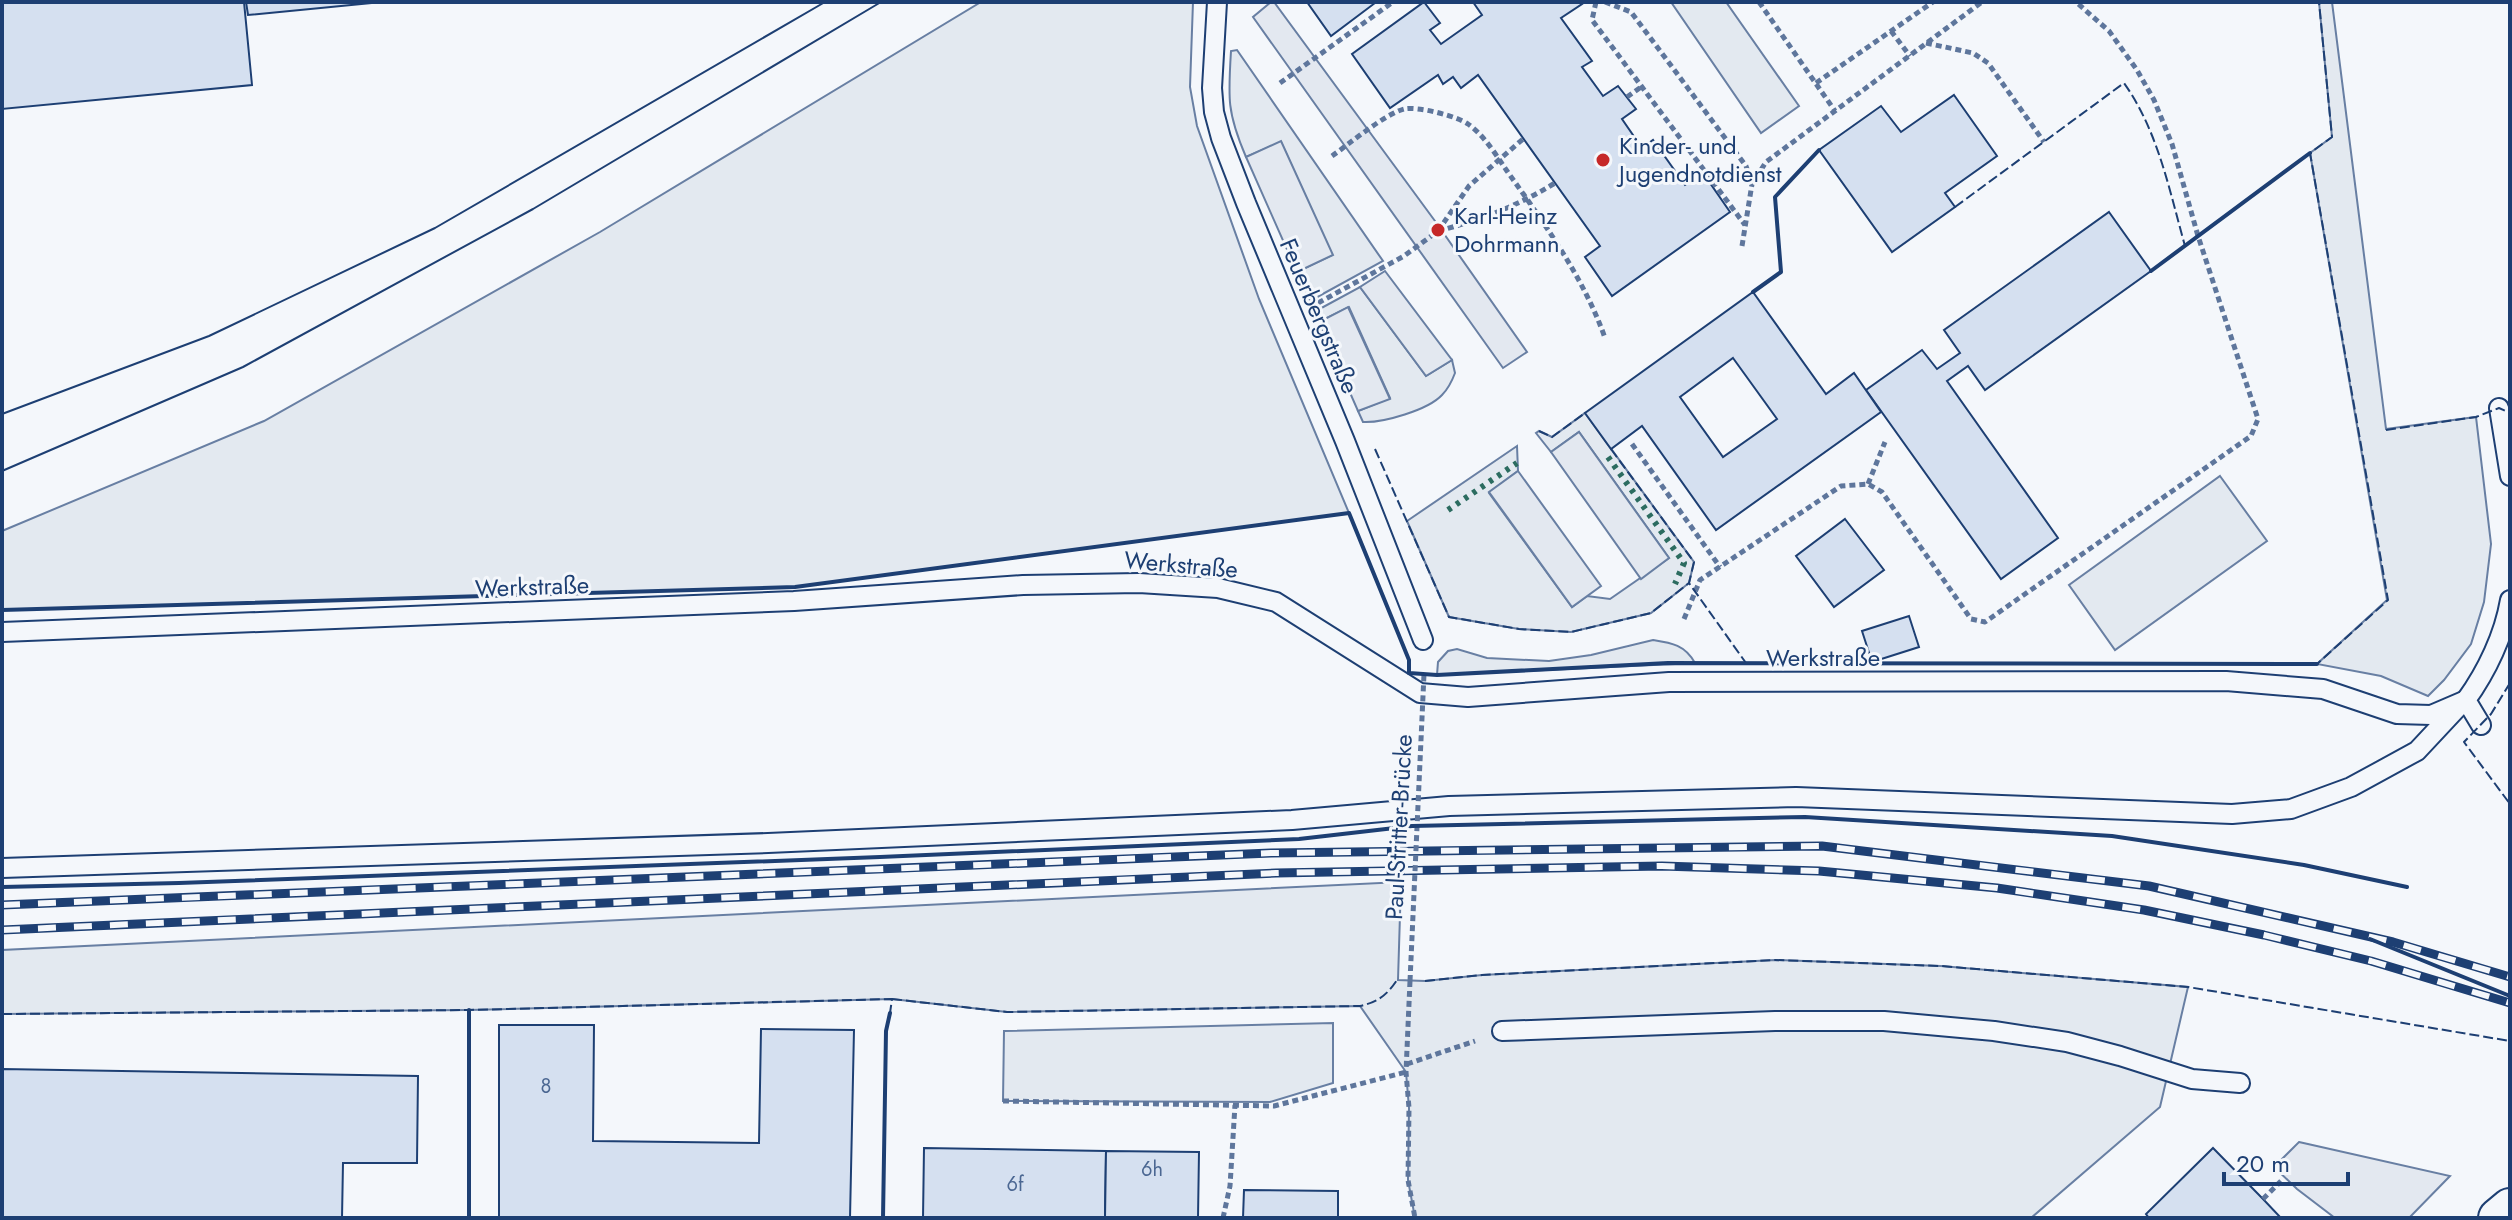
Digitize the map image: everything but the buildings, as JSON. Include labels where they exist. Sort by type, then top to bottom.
[{"type":"street","points":[[2498,1218],[2510,1208]]},
{"type":"lane","name":"Feuerbergstraße","points":[[1217,2],[1212,88],[1217,125],[1423,640]]},
{"type":"lane","points":[[2499,408],[2510,476]]},
{"type":"lane","name":"Werkstraße","points":[[2,632],[794,601],[1023,585],[1139,583],[1218,588],[1276,602],[1420,693],[1468,697],[1669,682],[2226,681],[2323,689],[2397,714],[2431,715],[2466,700]]},
{"type":"lane","points":[[2,868],[768,843],[1292,820],[1449,806],[1796,797],[2232,814],[2291,809],[2351,787],[2417,751],[2466,700],[2481,679],[2495,649],[2510,600]]},
{"type":"lane","points":[[2466,700],[2481,725]]},
{"type":"lane","points":[[1502,1031],[1775,1021],[1884,1021],[1994,1031],[2067,1042],[2192,1079],[2240,1083]]},
{"type":"path","points":[[1280,83],[1393,2]]},
{"type":"path","points":[[1596,2],[1592,20],[1745,226]]},
{"type":"path","points":[[1605,2],[1631,12],[1746,166],[1752,184]]},
{"type":"path","points":[[1759,2],[1835,111]]},
{"type":"path","points":[[1816,83],[1933,2]]},
{"type":"path","points":[[1742,246],[1752,184],[1766,162],[1982,2]]},
{"type":"path","points":[[1684,619],[1700,580],[1841,486],[1868,484],[1882,492],[1971,619],[1985,622],[2251,436],[2258,419],[2198,236],[2172,144],[2154,100],[2137,70],[2109,31],[2076,2]]},
{"type":"path","points":[[1891,31],[1910,56]]},
{"type":"path","points":[[1926,43],[1973,53],[1988,63],[2044,142]]},
{"type":"path","points":[[1627,97],[1641,87]]},
{"type":"path","points":[[1332,156],[1386,118],[1405,109],[1441,114],[1466,123],[1478,133],[1528,200],[1595,309],[1605,338]]},
{"type":"path","points":[[1292,316],[1404,256],[1438,231],[1469,186],[1523,139]]},
{"type":"path","points":[[1438,231],[1503,211],[1555,183]]},
{"type":"path","points":[[1868,484],[1885,442]]},
{"type":"path","points":[[1632,444],[1720,567]]},
{"type":"path","name":"Paul-Stritter-Brücke","points":[[1415,1218],[1408,1180],[1406,1072],[1424,674]]},
{"type":"path","points":[[1407,1064],[1502,1031]]},
{"type":"path","points":[[1003,1101],[1274,1106],[1406,1072]]},
{"type":"path","points":[[1223,1218],[1230,1186],[1235,1105]]},
{"type":"path","points":[[2263,1199],[2281,1181]]},
{"type":"shaded area","points":[[981,2],[1193,2],[1190,87],[1197,126],[1259,299],[1349,513],[795,587],[2,610],[2,531],[264,421],[600,232]]},
{"type":"shaded area","points":[[1274,2],[1435,221],[1527,352],[1503,368],[1253,17]]},
{"type":"shaded area","points":[[1671,2],[1726,2],[1799,106],[1761,133]]},
{"type":"shaded area","points":[[2319,2],[2332,2],[2386,429],[2476,417],[2491,544],[2484,602],[2471,644],[2428,696],[2381,676],[2317,664],[2387,600],[2310,153],[2332,137]]},
{"type":"shaded area","points":[[1237,50],[1383,261],[1310,301],[1297,272],[1332,255],[1281,142],[1246,157],[1230,105],[1231,51]]},
{"type":"shaded area","points":[[1281,141],[1333,255],[1297,272],[1246,157]]},
{"type":"shaded area","points":[[1385,271],[1452,360],[1426,376],[1360,287]]},
{"type":"shaded area","points":[[1360,287],[1426,376],[1452,360],[1454,376],[1442,395],[1427,406],[1382,420],[1363,422],[1358,411],[1390,398],[1349,307],[1319,322],[1314,312]]},
{"type":"shaded area","points":[[1348,307],[1390,399],[1358,411],[1319,322]]},
{"type":"shaded area","points":[[1585,413],[1694,562],[1689,583],[1651,613],[1571,632],[1519,629],[1449,617],[1407,521],[1517,446],[1518,471],[1489,493],[1572,607],[1587,596],[1610,599],[1669,558],[1579,432],[1551,452],[1536,433],[1539,431],[1552,437]]},
{"type":"shaded area","points":[[1579,432],[1669,558],[1641,579],[1551,452]]},
{"type":"shaded area","points":[[1518,471],[1601,586],[1572,607],[1489,492]]},
{"type":"shaded area","points":[[2220,476],[2267,541],[2115,650],[2069,585]]},
{"type":"shaded area","points":[[1653,640],[1677,646],[1687,652],[1695,663],[1437,675],[1438,662],[1448,651],[1457,649],[1487,658],[1549,661],[1591,655]]},
{"type":"shaded area","points":[[1401,882],[1398,980],[1425,981],[1482,975],[1775,960],[1941,966],[2188,987],[2160,1107],[2031,1218],[1415,1218],[1408,1180],[1406,1072],[1360,1006],[1007,1012],[892,999],[469,1010],[2,1014],[2,950]]},
{"type":"shaded area","points":[[1333,1023],[1333,1083],[1270,1102],[1003,1101],[1004,1031]]},
{"type":"shaded area","points":[[2299,1142],[2450,1176],[2409,1218],[2335,1218],[2274,1167]]},
{"type":"tram line","points":[[2,414],[209,336],[435,228],[825,2]]},
{"type":"tram line","points":[[2,471],[243,367],[533,209],[881,2]]},
{"type":"railway","points":[[2,905],[1271,853],[1822,846],[2149,886],[2393,942],[2510,977]]},
{"type":"railway","points":[[2,930],[1276,873],[1662,866],[1819,871],[1997,888],[2144,910],[2371,961],[2510,1003]]},
{"type":"hedge","points":[[1608,457],[1684,563],[1675,584]]},
{"type":"hedge","points":[[1448,510],[1517,463]]},
{"type":"fence","points":[[1611,449],[1694,562],[1689,583],[1746,663],[2317,664],[2388,600],[2310,153],[2332,137],[2319,2]]},
{"type":"fence","points":[[1955,207],[2124,83],[2154,141],[2185,246]]},
{"type":"fence","points":[[2386,430],[2476,417],[2499,408],[2510,413]]},
{"type":"fence","points":[[1539,431],[1552,437],[1585,413]]},
{"type":"fence","points":[[1375,449],[1449,617],[1519,629],[1571,632],[1651,613],[1689,583]]},
{"type":"fence","points":[[2510,683],[2491,714],[2464,742],[2510,804]]},
{"type":"fence","points":[[1425,981],[1482,975],[1775,960],[1941,966],[2188,987],[2510,1041]]},
{"type":"fence","points":[[892,999],[1007,1012],[1360,1006],[1382,997],[1397,980]]},
{"type":"fence","points":[[2,1014],[469,1010],[892,999],[890,1013]]},
{"type":"wall","points":[[1753,292],[1781,272],[1775,197],[1819,150]]},
{"type":"wall","points":[[2151,271],[2310,153]]},
{"type":"wall","points":[[2,610],[795,587],[1349,513],[1409,660],[1409,673],[1437,675],[1668,663],[2317,664]]},
{"type":"wall","points":[[2,887],[179,883],[1299,839],[1412,826],[1805,817],[2112,836],[2304,865],[2407,887]]},
{"type":"wall","points":[[2370,939],[2510,996]]},
{"type":"wall","points":[[469,1010],[469,1218]]},
{"type":"wall","points":[[883,1218],[886,1031],[890,1013]]},
{"type":"place","name":"Kinder- und Jugendnotdienst","points":[[1603,160]]},
{"type":"place","name":"Karl-Heinz Dohrmann","points":[[1438,230]]}]
